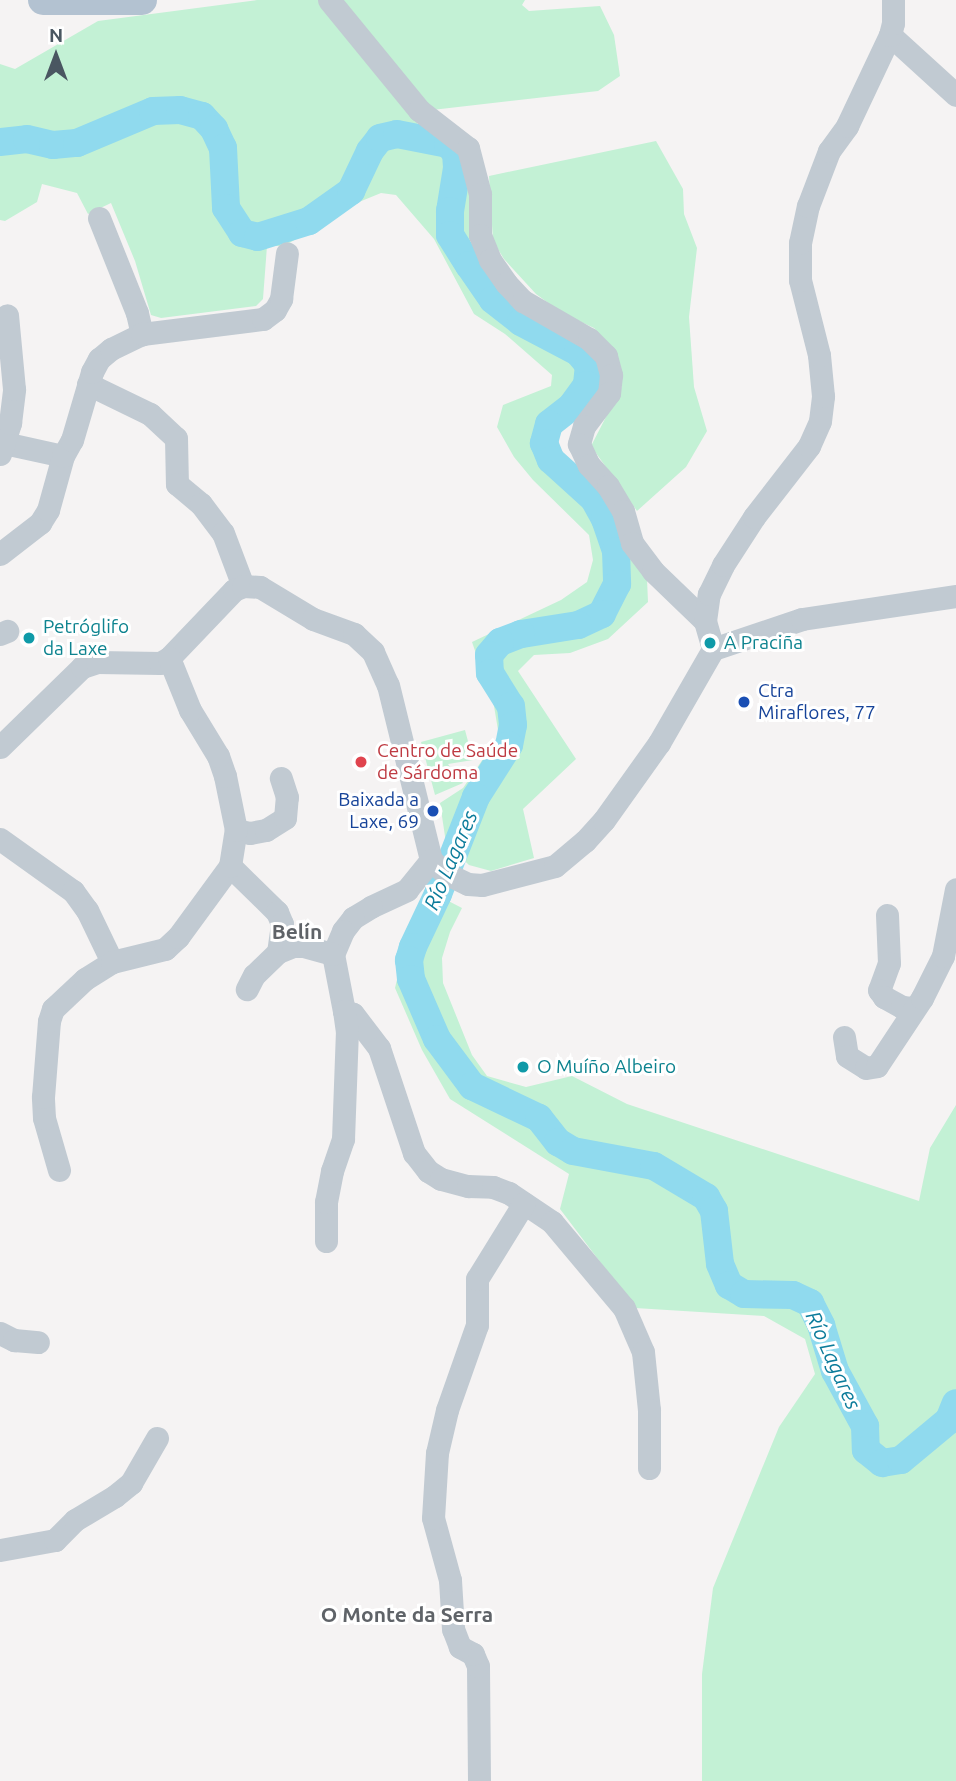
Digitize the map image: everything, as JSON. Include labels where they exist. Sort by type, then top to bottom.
[{"type":"main road","points":[[43,0],[142,0]]},
{"type":"street","points":[[329,0],[419,110],[468,148],[480,194],[480,235],[490,260],[506,283],[523,301],[589,339],[606,356],[611,375],[609,393],[584,426],[579,444],[589,465],[608,486],[623,511],[632,542],[653,571],[705,621]]},
{"type":"street","points":[[713,649],[705,621],[709,594],[723,565],[754,517],[809,446],[820,421],[823,396],[819,355],[800,280],[800,243],[808,206],[829,151],[847,126],[890,34],[893,23],[892,0]]},
{"type":"street","points":[[890,34],[956,95]]},
{"type":"street","points":[[99,218],[138,313],[142,334]]},
{"type":"street","points":[[0,554],[40,523],[48,510],[63,456],[72,440],[88,384],[99,359],[111,349],[142,334],[263,319],[275,310],[281,299],[287,253]]},
{"type":"street","points":[[7,315],[14,389],[2,448],[63,456]]},
{"type":"street","points":[[88,384],[150,414],[176,438],[177,484],[201,505],[223,533],[243,586]]},
{"type":"street","points":[[0,747],[89,663],[148,664],[169,658],[225,598],[243,586],[260,587],[313,619],[354,634],[373,652],[398,723],[434,863],[463,882],[482,885],[546,869],[564,860],[584,841],[604,820],[659,743],[713,649],[802,619],[956,596]]},
{"type":"street","points":[[59,1170],[44,1118],[49,1021],[60,1001],[85,979],[112,962],[165,949],[178,937],[230,866],[236,830],[218,756],[190,710],[169,658]]},
{"type":"street","points":[[236,830],[250,833],[266,830],[285,818],[287,796],[281,778]]},
{"type":"street","points":[[0,839],[73,891],[87,910],[112,962]]},
{"type":"street","points":[[326,1241],[326,1202],[332,1171],[343,1139],[347,1032],[333,954],[343,931],[354,918],[408,890],[434,863]]},
{"type":"street","points":[[230,866],[277,912],[282,924],[278,952]]},
{"type":"street","points":[[844,1037],[847,1056],[866,1068],[877,1066],[913,1007],[922,998],[943,956],[956,888]]},
{"type":"street","points":[[887,915],[889,963],[879,990],[884,997],[902,1007],[913,1007]]},
{"type":"street","points":[[247,989],[254,975],[278,952],[303,946],[333,954]]},
{"type":"street","points":[[344,1011],[353,1014],[379,1048],[414,1153],[428,1171],[441,1179],[468,1186],[493,1187],[552,1222],[624,1308],[643,1352],[649,1410],[649,1468]]},
{"type":"street","points":[[479,1781],[478,1666],[473,1654],[460,1647],[453,1629],[450,1580],[433,1518],[437,1453],[447,1410],[477,1325],[477,1279],[524,1203]]},
{"type":"street","points":[[0,1333],[14,1340],[38,1342]]},
{"type":"street","points":[[0,1550],[55,1540],[75,1520],[131,1483],[157,1438]]},
{"type":"green space","points":[[257,0],[525,0],[522,5],[529,11],[600,6],[614,35],[620,76],[598,91],[432,110],[420,116],[412,141],[427,126],[464,156],[472,206],[470,243],[486,275],[516,307],[558,330],[593,361],[597,379],[580,408],[553,430],[555,452],[616,511],[647,579],[648,602],[608,639],[570,653],[534,655],[518,671],[576,759],[523,809],[534,858],[491,871],[469,865],[446,843],[440,803],[463,788],[499,736],[494,706],[472,642],[561,600],[587,582],[593,560],[589,535],[533,480],[514,457],[497,427],[503,405],[551,386],[552,375],[505,334],[474,314],[434,239],[396,195],[381,193],[359,202],[284,246],[267,246],[263,299],[256,306],[161,318],[151,315],[135,261],[111,203],[88,214],[77,193],[42,184],[37,202],[5,221],[0,220],[0,64],[15,69],[98,21]]},
{"type":"green space","points":[[656,141],[683,189],[684,214],[697,248],[689,317],[694,387],[707,431],[686,467],[637,511],[591,446],[622,386],[612,349],[594,328],[562,313],[536,294],[504,259],[493,241],[489,176]]},
{"type":"green space","points":[[465,730],[473,760],[448,764],[463,783],[435,795],[421,742]]},
{"type":"green space","points":[[429,891],[462,908],[450,932],[442,958],[443,983],[472,1055],[487,1076],[526,1087],[572,1076],[627,1104],[919,1201],[930,1148],[956,1105],[956,1781],[702,1781],[702,1674],[713,1588],[779,1427],[815,1374],[805,1339],[764,1316],[635,1308],[560,1209],[569,1174],[450,1099],[422,1050],[395,988],[408,934]]},
{"type":"waterway","name":"Río Lagares","points":[[0,142],[27,139],[53,145],[77,143],[153,111],[180,110],[202,116],[214,129],[223,148],[226,208],[242,233],[258,237],[309,221],[351,191],[370,151],[380,138],[397,134],[448,144],[456,153],[450,235],[493,300],[521,322],[578,352],[589,365],[587,385],[572,406],[549,424],[544,443],[551,460],[594,499],[605,519],[616,551],[617,584],[602,614],[578,625],[521,634],[500,642],[489,655],[490,673],[511,706],[513,725],[509,745],[476,797],[438,894],[413,947],[409,960],[411,979],[437,1039],[472,1086],[539,1118],[558,1142],[573,1151],[654,1166],[706,1197],[714,1211],[720,1264],[729,1285],[744,1294],[793,1295],[810,1303],[821,1325],[835,1371],[865,1426],[866,1450],[882,1463],[901,1460],[949,1420],[956,1403]]},
{"type":"place","name":"Petróglifo da Laxe","points":[[29,638]]},
{"type":"place","name":"A Praciña","points":[[710,643]]},
{"type":"place","name":"Ctra Miraflores, 77","points":[[744,702]]},
{"type":"place","name":"Centro de Saúde de Sárdoma","points":[[361,762]]},
{"type":"place","name":"Baixada a Laxe, 69","points":[[433,811]]},
{"type":"place","name":"O Muíño Albeiro","points":[[523,1067]]},
{"type":"district","name":"Belín","points":[[297,931]]},
{"type":"district","name":"O Monte da Serra","points":[[407,1614]]}]
